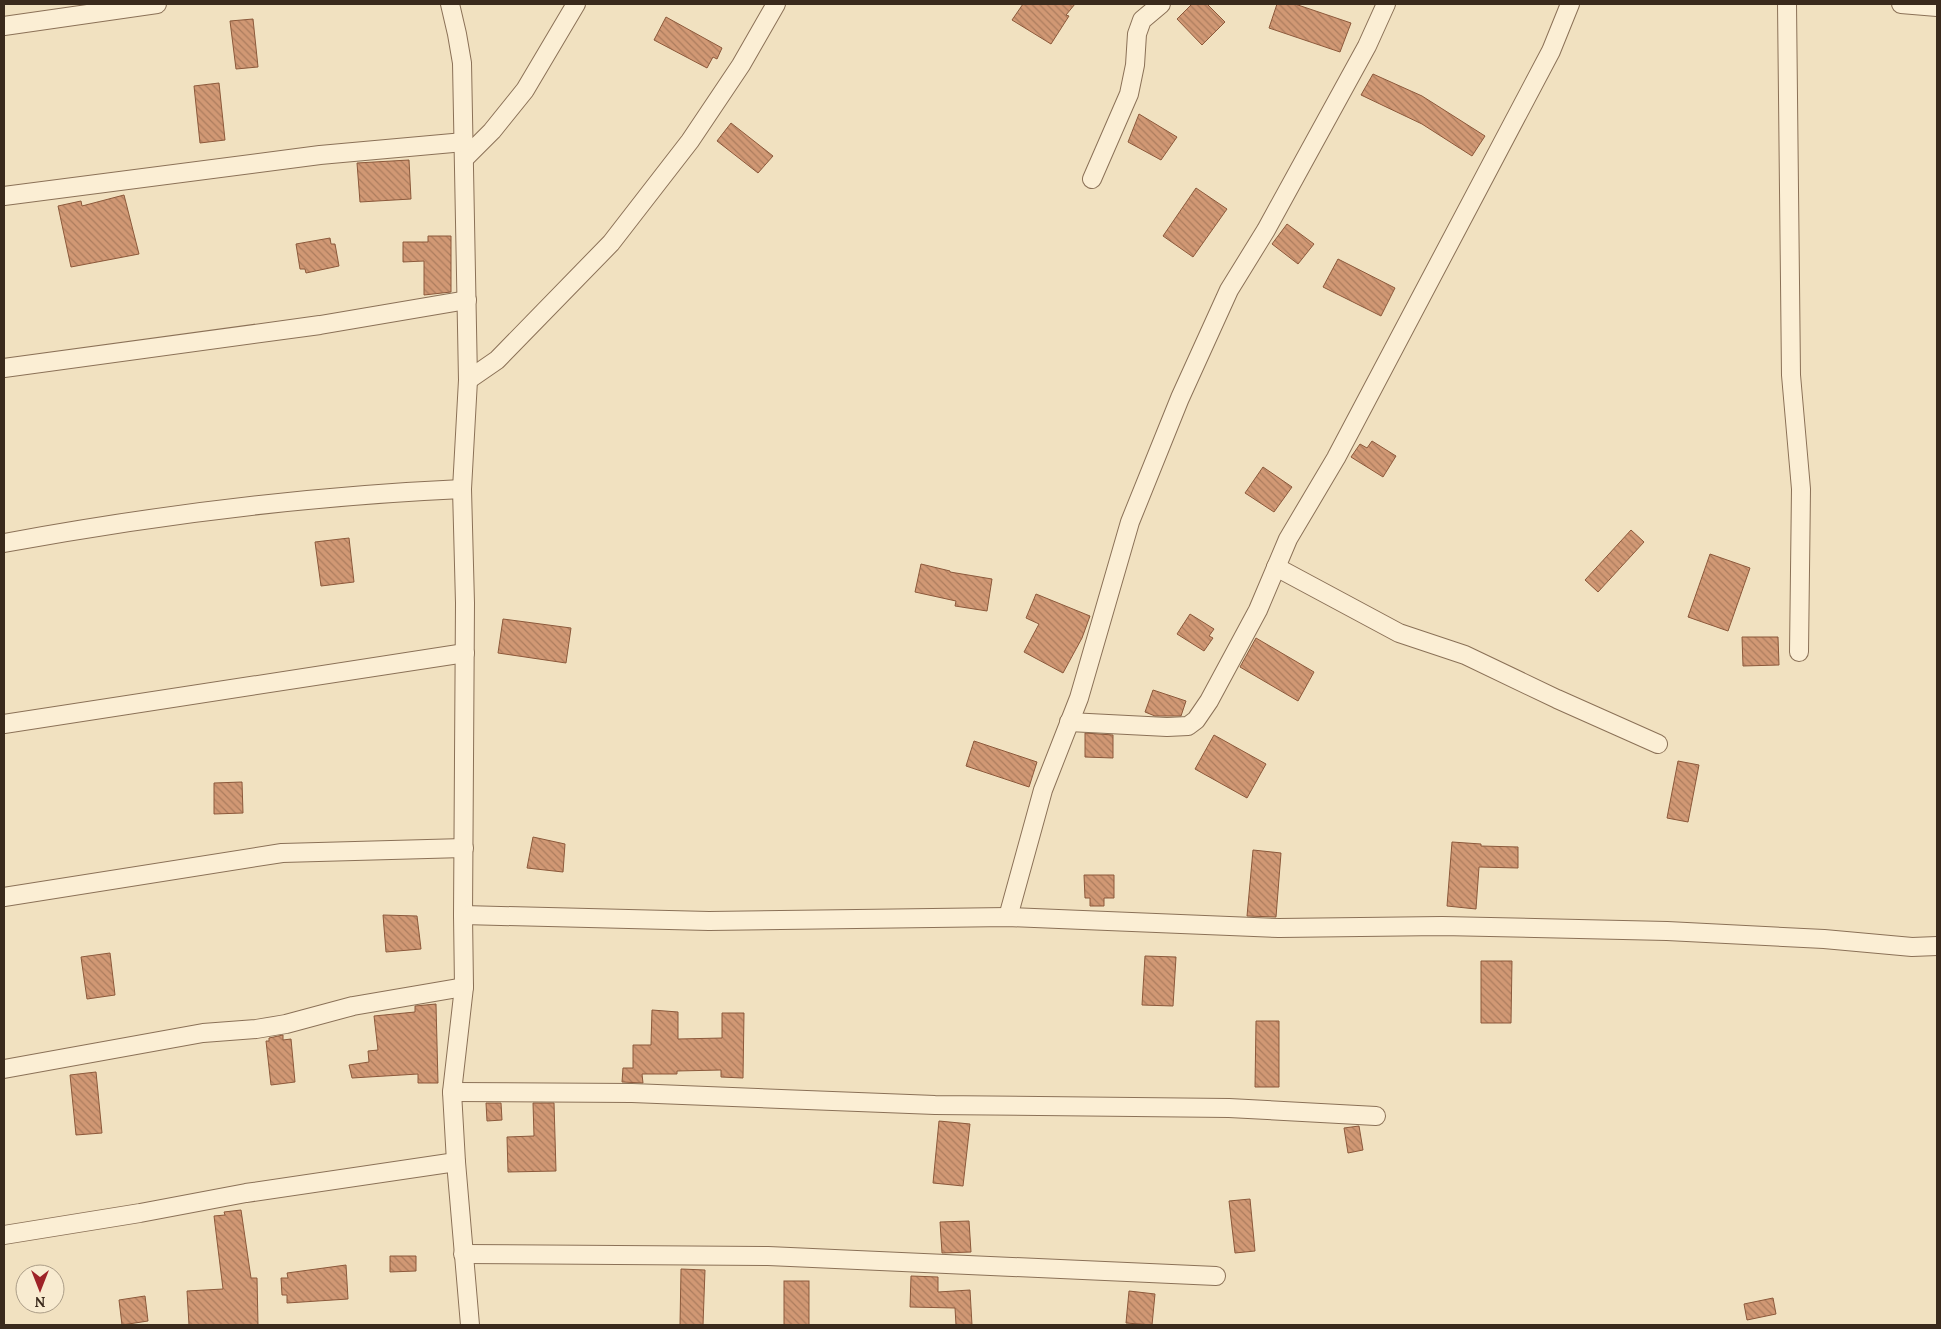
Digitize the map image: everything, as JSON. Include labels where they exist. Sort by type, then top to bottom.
[{"type":"street","points":[[4,26],[157,4]]},
{"type":"street","points":[[450,4],[458,34],[462,63],[468,380],[462,489],[465,654],[464,987],[452,1092],[463,1254],[470,1325]]},
{"type":"street","points":[[4,196],[320,155],[464,150],[492,131],[525,90],[576,4]]},
{"type":"street","points":[[468,380],[497,360],[612,243],[690,141],[741,65],[776,4]]},
{"type":"street","points":[[1092,179],[1129,94],[1135,65],[1137,34],[1142,20],[1161,4]]},
{"type":"street","points":[[1008,917],[1043,790],[1079,698],[1130,522],[1180,398],[1229,290],[1266,230],[1362,55],[1386,4]]},
{"type":"street","points":[[1069,722],[1167,728],[1188,726],[1196,720],[1258,610],[1288,539],[1336,458],[1551,51],[1570,4]]},
{"type":"street","points":[[1787,4],[1791,375],[1801,489],[1799,652]]},
{"type":"street","points":[[1901,4],[1937,7]]},
{"type":"street","points":[[4,368],[320,325],[467,300]]},
{"type":"street","points":[[4,543],[186,513],[375,493],[462,489]]},
{"type":"street","points":[[1276,567],[1399,633],[1465,655],[1658,744]]},
{"type":"street","points":[[4,724],[465,654]]},
{"type":"street","points":[[4,897],[282,853],[464,848]]},
{"type":"street","points":[[463,914],[709,921],[1008,917],[1279,928],[1442,926],[1667,931],[1824,939],[1912,948],[1937,946]]},
{"type":"street","points":[[4,1069],[203,1033],[256,1029],[286,1024],[353,1006],[464,987]]},
{"type":"street","points":[[452,1092],[632,1093],[935,1105],[1229,1108],[1376,1116]]},
{"type":"street","points":[[4,1235],[140,1213],[246,1193],[456,1162]]},
{"type":"street","points":[[463,1254],[768,1256],[1216,1276]]},
{"type":"building","points":[[1023,4],[1075,4],[1066,15],[1069,16],[1051,44],[1012,20]]},
{"type":"building","points":[[1192,4],[1207,4],[1225,22],[1202,45],[1177,19]]},
{"type":"building","points":[[1277,4],[1295,4],[1351,23],[1340,52],[1269,28]]},
{"type":"building","points":[[666,17],[722,48],[717,59],[713,57],[707,68],[654,40]]},
{"type":"building","points":[[253,19],[258,67],[236,69],[230,21]]},
{"type":"building","points":[[1373,74],[1422,96],[1485,136],[1472,156],[1422,124],[1361,95]]},
{"type":"building","points":[[219,83],[225,140],[200,143],[194,86]]},
{"type":"building","points":[[1139,114],[1177,137],[1161,160],[1128,142]]},
{"type":"building","points":[[731,123],[773,156],[758,173],[717,141]]},
{"type":"building","points":[[409,160],[411,199],[360,202],[357,163]]},
{"type":"building","points":[[1196,188],[1227,209],[1193,257],[1163,236]]},
{"type":"building","points":[[124,195],[139,254],[71,267],[58,206],[81,201],[82,206]]},
{"type":"building","points":[[1287,224],[1314,244],[1298,264],[1272,244]]},
{"type":"building","points":[[428,236],[451,236],[451,292],[424,295],[424,261],[403,262],[403,242],[428,242]]},
{"type":"building","points":[[330,238],[331,244],[335,244],[339,266],[306,273],[305,269],[300,269],[296,244]]},
{"type":"building","points":[[1338,259],[1395,288],[1381,316],[1323,287]]},
{"type":"building","points":[[1372,441],[1396,456],[1383,477],[1351,457],[1360,444],[1367,448]]},
{"type":"building","points":[[1263,467],[1292,487],[1274,512],[1245,493]]},
{"type":"building","points":[[1631,530],[1644,542],[1598,592],[1585,580]]},
{"type":"building","points":[[349,538],[354,582],[321,586],[315,542]]},
{"type":"building","points":[[1710,554],[1750,568],[1728,631],[1688,617]]},
{"type":"building","points":[[921,564],[950,572],[992,579],[987,611],[955,606],[956,601],[915,592]]},
{"type":"building","points":[[1036,594],[1090,616],[1082,638],[1063,673],[1024,652],[1039,624],[1026,618]]},
{"type":"building","points":[[1190,614],[1214,629],[1209,636],[1213,638],[1204,651],[1177,634]]},
{"type":"building","points":[[503,619],[571,628],[566,663],[498,653]]},
{"type":"building","points":[[1742,637],[1778,637],[1779,665],[1743,666]]},
{"type":"building","points":[[1256,638],[1314,672],[1298,701],[1240,667]]},
{"type":"building","points":[[1153,690],[1186,701],[1181,716],[1155,716],[1145,712]]},
{"type":"building","points":[[1085,733],[1113,735],[1113,758],[1085,757]]},
{"type":"building","points":[[1214,735],[1266,764],[1247,798],[1195,769]]},
{"type":"building","points":[[974,741],[1037,762],[1029,787],[966,766]]},
{"type":"building","points":[[1678,761],[1699,765],[1688,822],[1667,818]]},
{"type":"building","points":[[242,782],[243,813],[214,814],[214,783]]},
{"type":"building","points":[[533,837],[565,844],[563,872],[527,868]]},
{"type":"building","points":[[1452,842],[1481,844],[1481,846],[1518,847],[1518,868],[1479,867],[1476,909],[1447,906]]},
{"type":"building","points":[[1253,850],[1281,853],[1276,917],[1247,916]]},
{"type":"building","points":[[1084,875],[1114,875],[1114,898],[1104,898],[1104,906],[1090,906],[1090,898],[1085,898]]},
{"type":"building","points":[[383,915],[417,916],[421,949],[386,952]]},
{"type":"building","points":[[110,953],[115,995],[87,999],[81,957]]},
{"type":"building","points":[[1145,956],[1176,957],[1173,1006],[1142,1005]]},
{"type":"building","points":[[1481,961],[1512,961],[1511,1023],[1481,1023]]},
{"type":"building","points":[[436,1004],[438,1083],[418,1083],[418,1074],[352,1078],[349,1065],[369,1062],[368,1051],[378,1050],[374,1016],[415,1012],[415,1006]]},
{"type":"building","points":[[652,1010],[678,1012],[678,1039],[722,1038],[722,1013],[744,1013],[743,1078],[721,1077],[721,1070],[677,1071],[677,1074],[642,1074],[643,1083],[622,1082],[623,1068],[633,1068],[633,1045],[651,1045]]},
{"type":"building","points":[[1256,1021],[1279,1021],[1279,1087],[1255,1087]]},
{"type":"building","points":[[283,1035],[283,1040],[291,1039],[295,1082],[271,1085],[266,1041],[269,1041],[269,1038]]},
{"type":"building","points":[[96,1072],[102,1133],[76,1135],[70,1075]]},
{"type":"building","points":[[486,1103],[501,1103],[502,1120],[487,1121]]},
{"type":"building","points":[[533,1103],[554,1103],[556,1171],[508,1172],[507,1137],[534,1136]]},
{"type":"building","points":[[939,1121],[970,1124],[963,1186],[933,1183]]},
{"type":"building","points":[[1359,1126],[1363,1150],[1348,1153],[1344,1128]]},
{"type":"building","points":[[1250,1199],[1255,1251],[1235,1253],[1229,1201]]},
{"type":"building","points":[[241,1210],[251,1278],[257,1278],[258,1325],[189,1325],[187,1291],[223,1289],[214,1216],[225,1215],[224,1212]]},
{"type":"building","points":[[969,1221],[971,1252],[942,1253],[940,1222]]},
{"type":"building","points":[[390,1256],[416,1256],[416,1271],[390,1272]]},
{"type":"building","points":[[346,1265],[348,1299],[287,1303],[287,1295],[282,1295],[281,1278],[288,1278],[287,1273]]},
{"type":"building","points":[[681,1269],[705,1270],[703,1325],[680,1325]]},
{"type":"building","points":[[911,1276],[938,1277],[938,1292],[970,1290],[972,1325],[956,1325],[955,1308],[910,1307]]},
{"type":"building","points":[[784,1281],[809,1281],[809,1325],[784,1325]]},
{"type":"building","points":[[1129,1291],[1155,1294],[1152,1325],[1126,1323]]},
{"type":"building","points":[[145,1296],[148,1321],[122,1325],[119,1300]]},
{"type":"building","points":[[1773,1298],[1776,1314],[1747,1320],[1744,1304]]}]
